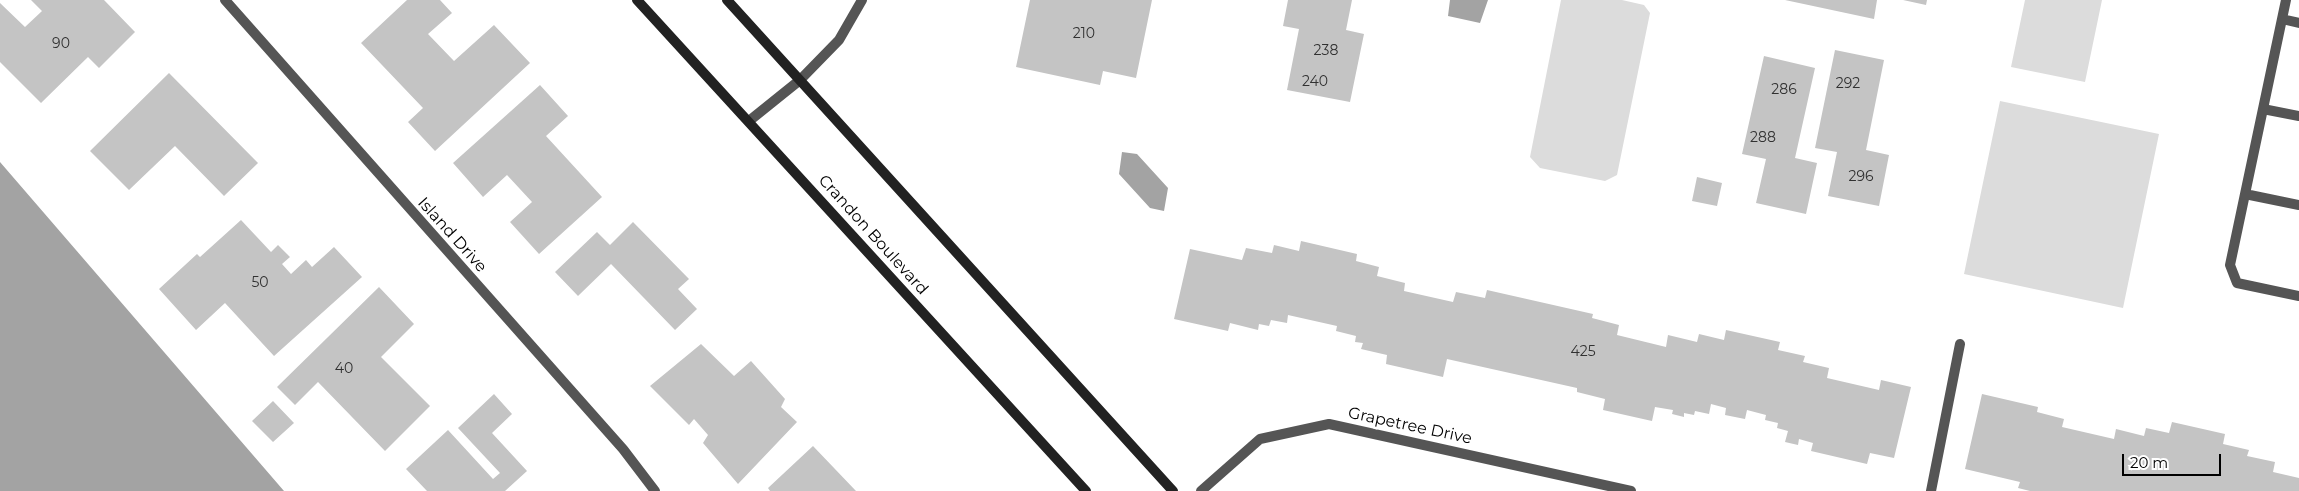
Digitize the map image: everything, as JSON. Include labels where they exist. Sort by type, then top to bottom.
[{"type":"main road","name":"Crandon Boulevard","points":[[637,0],[1086,491]]},
{"type":"main road","points":[[727,0],[1173,491]]},
{"type":"street","name":"Island Drive","points":[[224,0],[623,449],[655,491]]},
{"type":"street","points":[[749,122],[800,80],[840,40],[862,0]]},
{"type":"street","points":[[2286,0],[2230,265],[2237,283],[2299,296]]},
{"type":"street","points":[[2282,19],[2299,23]]},
{"type":"street","points":[[2263,109],[2299,116]]},
{"type":"street","points":[[2245,194],[2299,205]]},
{"type":"street","points":[[1931,491],[1960,344]]},
{"type":"street","name":"Grapetree Drive","points":[[1201,491],[1260,439],[1329,424],[1631,491]]},
{"type":"shaded area","points":[[1450,0],[1488,0],[1480,23],[1448,16]]},
{"type":"shaded area","points":[[1561,0],[1622,0],[1644,5],[1650,13],[1617,175],[1605,181],[1540,168],[1530,157]]},
{"type":"shaded area","points":[[2025,0],[2102,0],[2085,82],[2011,67]]},
{"type":"shaded area","points":[[2000,101],[2159,134],[2123,308],[1964,274]]},
{"type":"shaded area","points":[[1122,152],[1137,154],[1168,188],[1164,211],[1150,208],[1119,174]]},
{"type":"shaded area","points":[[0,162],[284,491],[0,491]]},
{"type":"building","points":[[31,0],[104,0],[135,32],[99,68],[88,57],[41,103],[0,62],[0,3],[25,27],[42,11]]},
{"type":"building","points":[[407,0],[440,0],[452,13],[428,34],[454,61],[494,25],[530,63],[435,151],[408,122],[423,108],[361,43]]},
{"type":"building","points":[[1030,0],[1152,0],[1136,78],[1103,71],[1100,85],[1016,67]]},
{"type":"building","points":[[1288,0],[1352,0],[1346,30],[1364,34],[1350,102],[1287,90],[1299,29],[1283,26]]},
{"type":"building","points":[[1785,0],[1877,0],[1874,19]]},
{"type":"building","points":[[1903,0],[1927,0],[1926,5]]},
{"type":"building","points":[[1835,50],[1884,60],[1866,150],[1889,155],[1879,206],[1828,196],[1837,152],[1815,148]]},
{"type":"building","points":[[1764,56],[1815,68],[1795,158],[1817,163],[1806,214],[1756,203],[1766,159],[1742,154]]},
{"type":"building","points":[[169,73],[258,163],[224,196],[175,146],[129,190],[90,151]]},
{"type":"building","points":[[540,85],[568,116],[546,136],[602,197],[539,254],[510,222],[532,202],[507,175],[483,197],[453,163]]},
{"type":"building","points":[[1697,177],[1722,183],[1717,206],[1692,201]]},
{"type":"building","points":[[241,220],[271,252],[278,245],[290,257],[282,264],[291,274],[306,260],[312,267],[334,247],[362,277],[274,356],[225,303],[196,330],[159,289],[197,254],[200,257]]},
{"type":"building","points":[[633,222],[689,279],[678,289],[697,309],[675,330],[611,264],[578,296],[555,272],[597,232],[610,245]]},
{"type":"building","points":[[1301,241],[1357,254],[1356,261],[1379,267],[1377,276],[1405,283],[1404,291],[1453,302],[1456,292],[1485,298],[1487,290],[1593,314],[1592,318],[1619,325],[1617,335],[1666,347],[1668,335],[1697,342],[1699,334],[1724,340],[1726,330],[1780,342],[1778,350],[1805,356],[1803,362],[1829,368],[1827,378],[1879,390],[1881,380],[1911,387],[1894,458],[1870,453],[1867,464],[1811,451],[1813,443],[1799,439],[1798,445],[1785,442],[1788,431],[1777,428],[1778,423],[1765,420],[1766,415],[1747,410],[1745,419],[1725,415],[1726,408],[1711,404],[1709,414],[1695,411],[1694,415],[1684,413],[1684,417],[1672,414],[1673,410],[1655,407],[1652,421],[1603,410],[1605,399],[1577,392],[1577,388],[1447,359],[1443,377],[1386,364],[1387,355],[1361,349],[1363,343],[1355,342],[1356,336],[1336,331],[1337,326],[1288,315],[1287,323],[1271,320],[1269,326],[1259,324],[1258,330],[1230,323],[1228,331],[1174,319],[1190,249],[1242,260],[1246,248],[1272,253],[1274,245],[1299,251]]},
{"type":"building","points":[[379,287],[414,324],[381,357],[430,406],[385,451],[318,382],[295,405],[277,387]]},
{"type":"building","points":[[701,344],[734,376],[751,361],[785,399],[781,407],[797,422],[738,484],[703,443],[708,435],[694,419],[689,425],[650,386]]},
{"type":"building","points":[[494,394],[512,414],[492,433],[527,471],[505,491],[427,491],[406,469],[448,430],[493,479],[500,473],[458,428]]},
{"type":"building","points":[[1982,394],[2038,407],[2037,412],[2064,419],[2062,427],[2114,439],[2116,429],[2144,436],[2146,428],[2169,433],[2172,422],[2225,434],[2223,444],[2249,450],[2247,456],[2275,462],[2273,472],[2299,478],[2299,491],[2030,491],[2018,488],[2020,482],[1965,469]]},
{"type":"building","points":[[273,401],[294,423],[273,442],[252,421]]},
{"type":"building","points":[[813,446],[856,491],[770,491],[768,488]]}]
